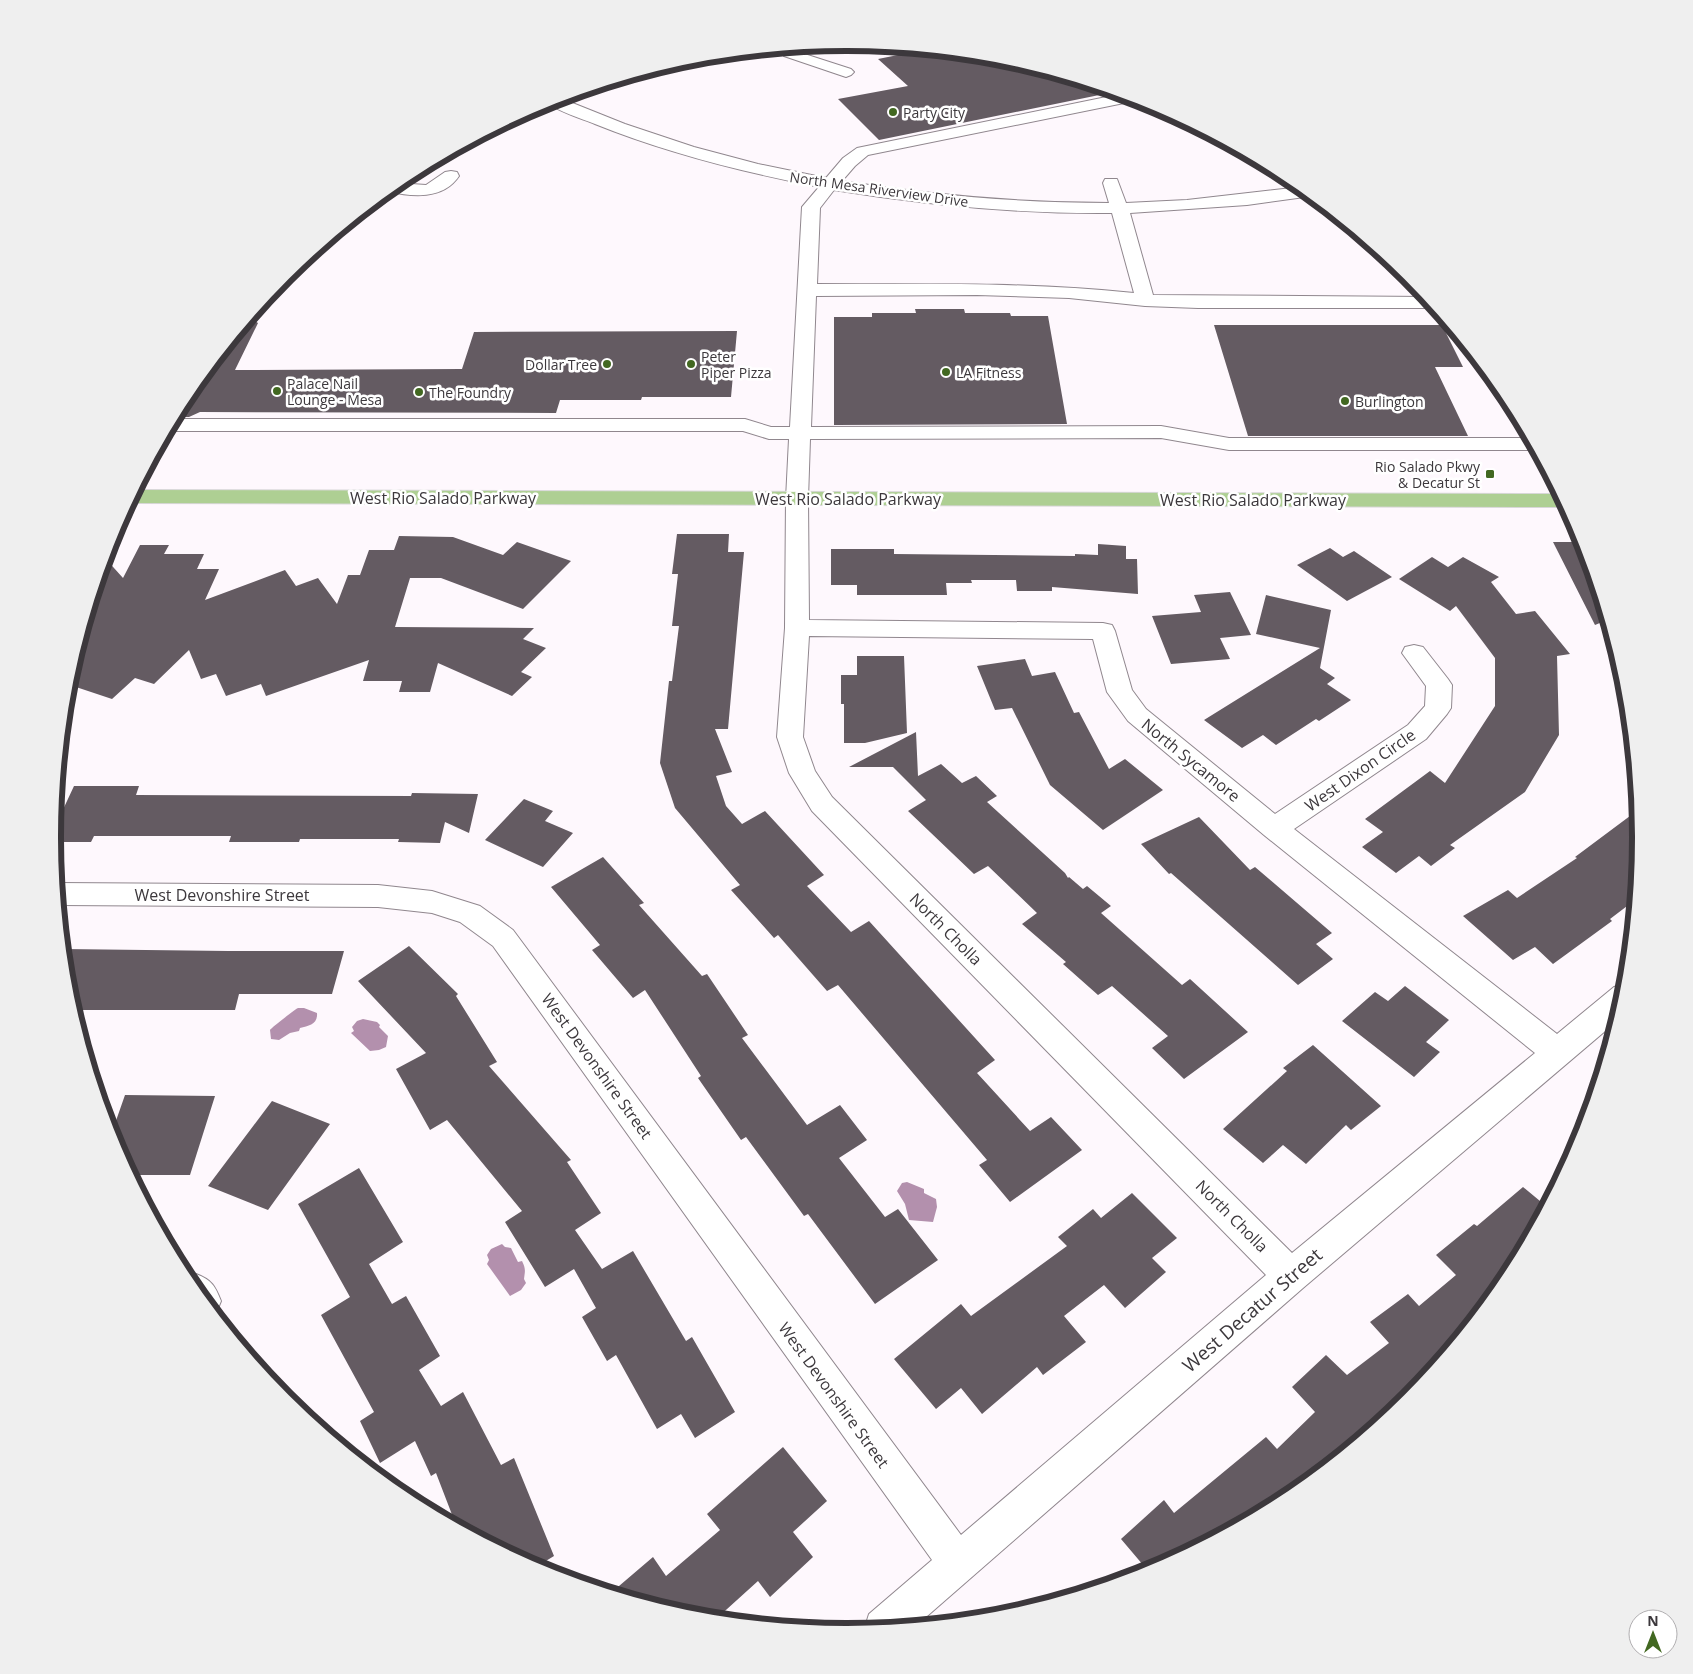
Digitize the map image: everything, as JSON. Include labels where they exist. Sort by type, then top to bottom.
[{"type":"main road","name":"West Rio Salado Parkway","points":[[138,497],[1556,501]]},
{"type":"street","points":[[790,53],[846,72]]},
{"type":"street","name":"North Cholla","points":[[1116,100],[864,151],[849,162],[811,206],[797,499],[796,628],[790,737],[802,773],[822,804],[1291,1276]]},
{"type":"street","name":"North Mesa Riverview Drive","points":[[563,105],[598,121],[670,145],[774,173],[916,198],[972,204],[1119,208],[1215,204],[1296,193]]},
{"type":"street","points":[[403,189],[432,190],[440,186],[451,176]]},
{"type":"street","points":[[1111,182],[1128,234],[1145,300]]},
{"type":"street","points":[[807,290],[1031,290],[1145,300],[1198,302],[1422,303]]},
{"type":"street","points":[[178,424],[745,425],[769,433],[1161,432],[1229,444],[1527,444]]},
{"type":"street","name":"North Sycamore","points":[[796,628],[1103,632],[1120,692],[1137,715],[1274,828],[1557,1052]]},
{"type":"street","name":"West Dixon Circle","points":[[1274,828],[1417,732],[1438,708],[1439,685],[1414,652]]},
{"type":"street","name":"West Devonshire Street","points":[[63,894],[378,896],[432,902],[470,914],[502,938],[958,1564]]},
{"type":"street","name":"West Decatur Street","points":[[891,1621],[1291,1276],[1613,1005]]},
{"type":"shaded area","points":[[298,1008],[304,1008],[317,1013],[316,1020],[310,1025],[300,1028],[299,1031],[290,1033],[279,1040],[271,1039],[270,1030]]},
{"type":"shaded area","points":[[363,1019],[377,1022],[380,1025],[379,1027],[388,1036],[386,1047],[370,1051],[351,1033],[354,1031],[352,1027],[357,1021]]},
{"type":"shaded area","points":[[907,1182],[924,1189],[924,1193],[936,1199],[937,1207],[933,1222],[909,1220],[905,1204],[897,1191],[902,1183]]},
{"type":"shaded area","points":[[502,1244],[505,1247],[511,1248],[518,1262],[522,1261],[525,1268],[524,1279],[526,1283],[521,1290],[510,1296],[487,1264],[489,1260],[487,1255],[491,1249]]},
{"type":"building","points":[[905,54],[1000,66],[1050,78],[1103,94],[879,140],[838,99],[908,86],[878,59]]},
{"type":"building","name":"LA Fitness","points":[[915,309],[964,309],[965,313],[1010,313],[1011,316],[1048,316],[1067,424],[834,425],[834,317],[872,317],[872,313],[916,313]]},
{"type":"building","points":[[255,321],[258,323],[235,370],[462,369],[474,332],[737,331],[731,397],[642,397],[641,400],[560,400],[556,413],[200,412],[189,417],[183,417],[223,359]]},
{"type":"building","name":"Burlington","points":[[1214,325],[1442,325],[1463,367],[1435,367],[1468,436],[1248,436]]},
{"type":"building","points":[[677,534],[729,534],[728,552],[744,552],[728,729],[715,729],[732,772],[716,776],[726,806],[742,824],[765,811],[824,875],[807,886],[851,932],[869,921],[995,1060],[977,1073],[1030,1131],[1051,1117],[1082,1150],[1010,1202],[979,1165],[987,1160],[838,985],[827,991],[778,935],[774,938],[731,890],[740,885],[675,808],[660,763],[669,681],[672,681],[679,626],[672,626],[678,574],[672,574]]},
{"type":"building","points":[[399,536],[453,537],[503,555],[517,542],[571,561],[523,609],[441,578],[410,578],[395,627],[534,628],[523,639],[546,648],[521,672],[532,677],[512,696],[438,663],[430,692],[399,692],[402,681],[363,681],[369,660],[266,696],[261,684],[226,696],[216,674],[201,679],[189,650],[154,684],[135,678],[112,699],[75,687],[102,584],[110,564],[123,578],[140,545],[169,545],[164,554],[204,554],[197,569],[219,569],[205,600],[285,570],[296,586],[318,578],[337,604],[348,575],[360,575],[369,550],[394,550]]},
{"type":"building","points":[[1553,542],[1574,542],[1591,584],[1602,622],[1595,625]]},
{"type":"building","points":[[1098,544],[1126,546],[1126,559],[1137,559],[1138,594],[1052,587],[1052,591],[1017,591],[1016,580],[971,580],[972,583],[946,583],[947,595],[857,595],[857,585],[831,585],[831,549],[894,549],[894,554],[1075,556],[1075,554],[1098,555]]},
{"type":"building","points":[[1330,548],[1343,557],[1354,551],[1392,577],[1347,601],[1297,565]]},
{"type":"building","points":[[1432,557],[1448,567],[1463,557],[1499,577],[1491,582],[1516,614],[1535,611],[1570,654],[1557,656],[1559,735],[1525,792],[1450,845],[1455,848],[1431,866],[1419,856],[1396,873],[1362,847],[1383,832],[1365,819],[1430,771],[1445,783],[1495,706],[1495,658],[1456,606],[1450,611],[1399,579]]},
{"type":"building","points":[[1230,592],[1251,635],[1220,638],[1230,659],[1171,664],[1152,616],[1201,612],[1194,595]]},
{"type":"building","points":[[1266,595],[1331,610],[1320,668],[1335,678],[1327,684],[1351,700],[1319,721],[1316,719],[1276,745],[1263,735],[1242,748],[1204,720],[1320,648],[1256,634]]},
{"type":"building","points":[[857,656],[904,656],[907,733],[865,743],[844,743],[844,704],[841,704],[841,675],[857,675]]},
{"type":"building","points":[[1025,659],[1032,676],[1055,672],[1074,713],[1079,712],[1109,769],[1125,759],[1163,790],[1103,830],[1050,785],[1012,708],[995,710],[977,666]]},
{"type":"building","points":[[916,732],[918,776],[941,764],[962,783],[976,776],[997,796],[987,802],[1065,873],[1068,878],[1083,889],[1087,886],[1111,906],[1101,913],[1182,985],[1190,979],[1248,1032],[1184,1079],[1152,1048],[1168,1036],[1112,986],[1098,995],[1063,964],[1066,962],[1022,924],[1037,913],[988,866],[974,874],[908,811],[926,800],[893,767],[849,767]]},
{"type":"building","points":[[74,786],[139,786],[136,795],[411,796],[412,793],[478,794],[469,833],[445,822],[440,843],[398,842],[399,839],[300,839],[299,842],[229,842],[231,836],[94,836],[91,842],[61,842],[61,813]]},
{"type":"building","points":[[524,799],[553,811],[545,821],[573,833],[543,867],[485,840]]},
{"type":"building","points":[[1632,815],[1629,904],[1610,919],[1612,921],[1553,964],[1535,947],[1513,960],[1463,916],[1508,890],[1517,898],[1577,858],[1575,857]]},
{"type":"building","points":[[1199,817],[1250,870],[1255,867],[1332,933],[1316,944],[1333,959],[1298,985],[1171,873],[1169,874],[1141,844]]},
{"type":"building","points":[[603,857],[644,903],[639,905],[702,976],[707,974],[748,1035],[742,1038],[807,1125],[840,1105],[867,1140],[839,1158],[885,1217],[898,1209],[938,1260],[875,1304],[808,1214],[804,1216],[746,1137],[741,1140],[698,1078],[701,1076],[645,990],[633,998],[592,950],[600,945],[551,887]]},
{"type":"building","points":[[409,946],[458,994],[456,996],[497,1062],[489,1066],[571,1160],[567,1162],[601,1213],[575,1230],[602,1269],[633,1251],[686,1341],[692,1337],[735,1412],[695,1438],[681,1414],[657,1429],[616,1355],[607,1361],[582,1317],[596,1308],[574,1269],[545,1287],[505,1222],[522,1211],[447,1120],[430,1130],[396,1069],[426,1053],[358,981]]},
{"type":"building","points":[[69,949],[344,951],[332,994],[239,994],[235,1010],[81,1010]]},
{"type":"building","points":[[1405,986],[1449,1020],[1426,1042],[1440,1052],[1414,1077],[1342,1021],[1375,992],[1388,1001]]},
{"type":"building","points":[[1313,1045],[1381,1106],[1351,1130],[1346,1125],[1306,1164],[1283,1145],[1263,1163],[1223,1129],[1287,1071],[1283,1068]]},
{"type":"building","points":[[125,1095],[215,1096],[190,1175],[138,1175],[115,1123]]},
{"type":"building","points":[[272,1101],[330,1124],[268,1210],[208,1186]]},
{"type":"building","points":[[359,1168],[403,1242],[369,1264],[392,1304],[406,1296],[440,1356],[419,1370],[441,1406],[463,1392],[501,1465],[514,1458],[554,1556],[544,1562],[499,1542],[453,1516],[436,1473],[431,1476],[415,1441],[380,1463],[360,1421],[374,1412],[321,1315],[350,1297],[298,1204]]},
{"type":"building","points":[[1523,1187],[1542,1202],[1500,1274],[1470,1315],[1402,1393],[1365,1428],[1283,1490],[1194,1542],[1143,1565],[1121,1539],[1164,1500],[1174,1513],[1266,1437],[1277,1449],[1315,1412],[1292,1387],[1326,1355],[1347,1375],[1389,1343],[1370,1322],[1408,1294],[1419,1306],[1456,1275],[1436,1255],[1474,1224],[1477,1226]]},
{"type":"building","points":[[1132,1193],[1177,1238],[1152,1258],[1166,1272],[1125,1308],[1104,1285],[1064,1316],[1086,1342],[1043,1375],[1037,1367],[982,1414],[961,1388],[936,1409],[894,1359],[961,1304],[971,1316],[1067,1246],[1058,1237],[1093,1209],[1101,1218]]},
{"type":"building","points":[[783,1447],[827,1501],[793,1532],[813,1557],[770,1597],[758,1581],[723,1613],[693,1608],[617,1588],[653,1557],[666,1576],[720,1530],[707,1514]]},
{"type":"place","name":"Party City","points":[[893,112]]},
{"type":"place","name":"Dollar Tree","points":[[607,364]]},
{"type":"place","name":"Peter Piper Pizza","points":[[691,364]]},
{"type":"place","name":"LA Fitness","points":[[946,372]]},
{"type":"place","name":"Palace Nail Lounge - Mesa","points":[[277,391]]},
{"type":"place","name":"The Foundry","points":[[419,392]]},
{"type":"place","name":"Burlington","points":[[1345,401]]},
{"type":"place","name":"Rio Salado Pkwy & Decatur St","points":[[1490,474]]}]
